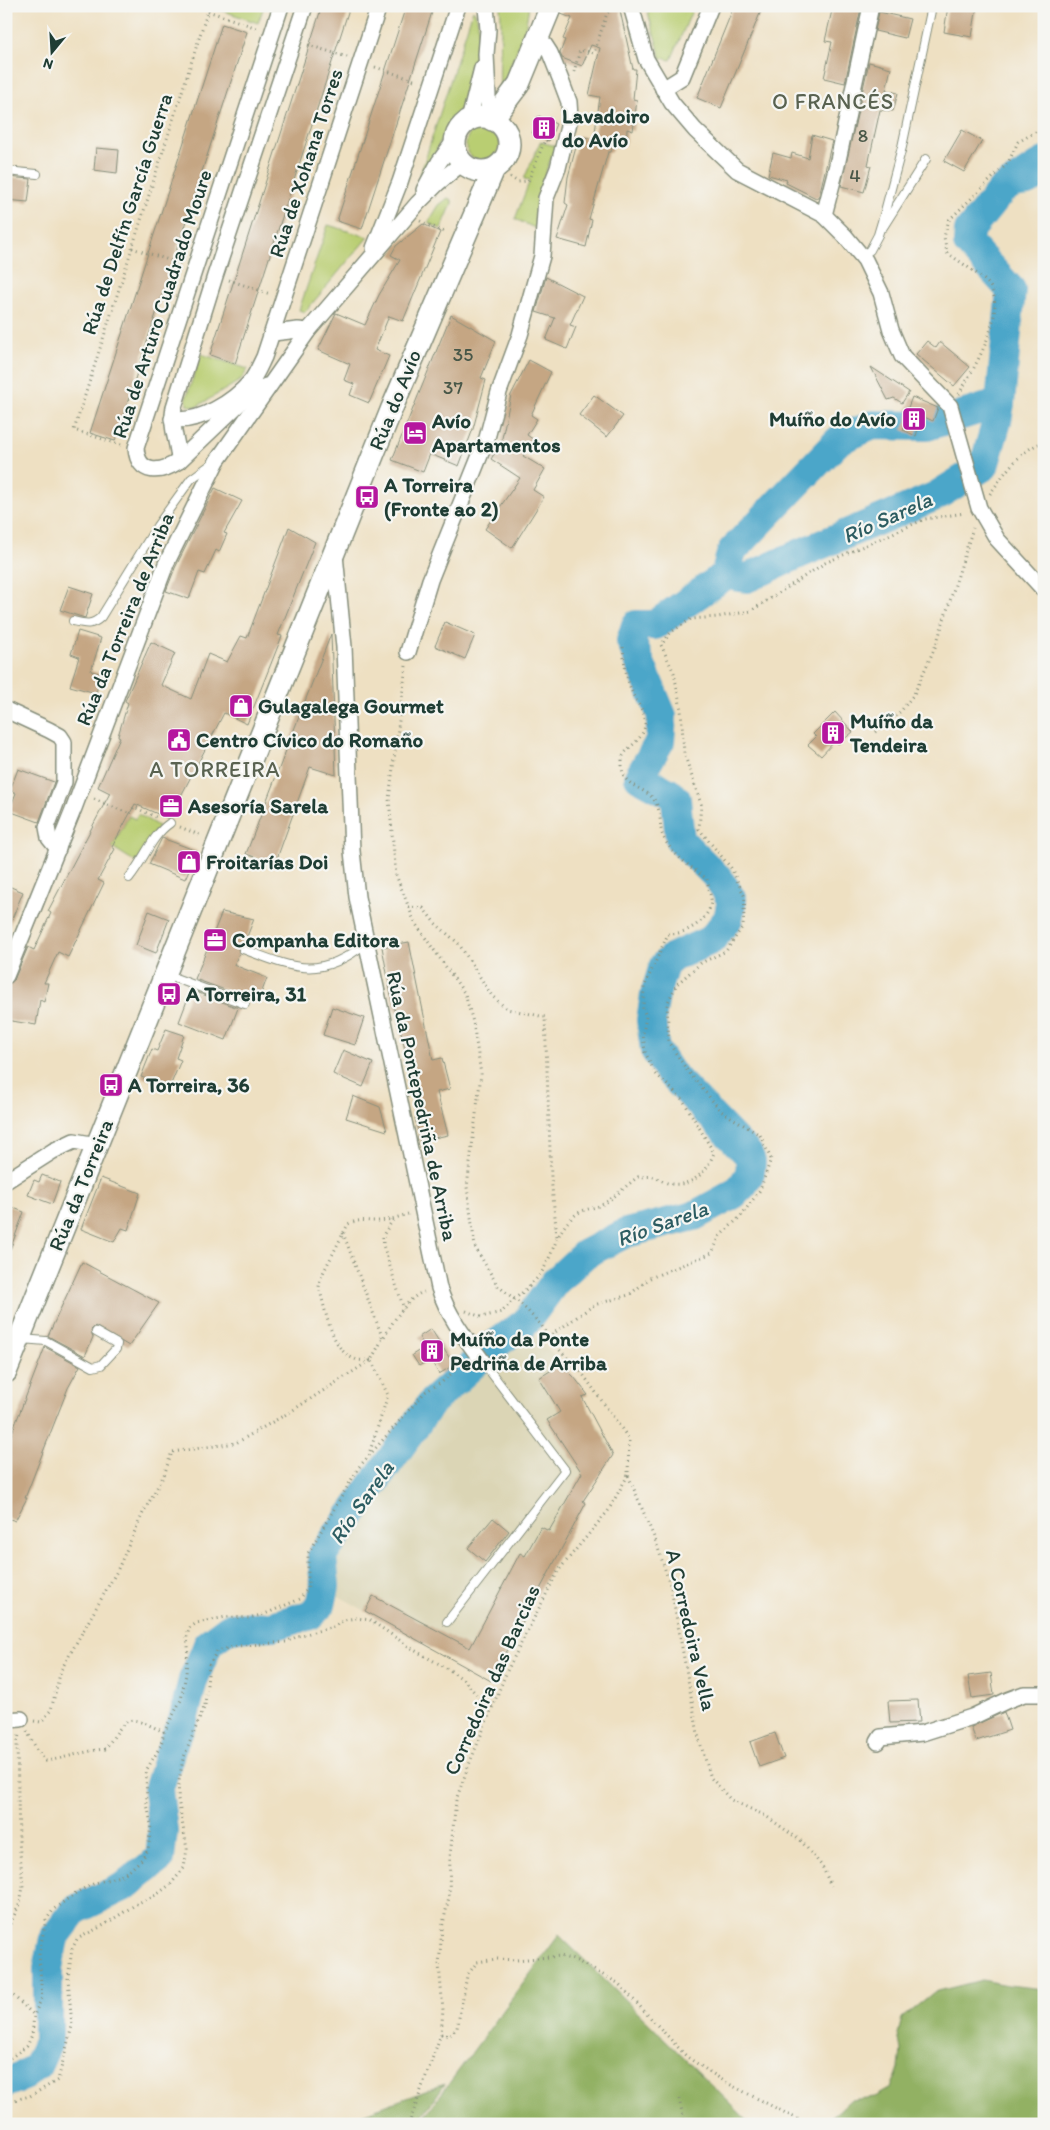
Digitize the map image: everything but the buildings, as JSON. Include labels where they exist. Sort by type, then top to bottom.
[{"type":"main road","points":[[489,123],[509,144],[508,153],[504,161],[484,169],[456,151],[455,140],[463,125],[489,123],[519,84],[551,6]]},
{"type":"main road","name":"Rúa do Avío","points":[[334,552],[484,169]]},
{"type":"main road","name":"Rúa da Torreira","points":[[6,1372],[334,552]]},
{"type":"street","name":"Rúa de Arturo Cuadrado Moure","points":[[281,6],[133,448],[138,458],[150,469],[166,469],[179,461],[178,445],[171,425],[172,419],[215,276],[305,6]]},
{"type":"street","name":"Rúa de Xohana Torres","points":[[172,419],[188,420],[210,411],[237,396],[252,380],[264,357],[379,6]]},
{"type":"street","points":[[372,256],[400,182],[458,6]]},
{"type":"street","points":[[486,6],[489,123]]},
{"type":"street","points":[[631,6],[646,59],[663,89],[695,130],[737,170],[824,215],[840,230],[862,256],[874,276],[881,293],[891,330],[902,356],[950,409],[977,503],[997,540],[1044,590]]},
{"type":"street","points":[[663,89],[682,77],[711,6]]},
{"type":"street","points":[[824,215],[837,165],[871,6]]},
{"type":"street","points":[[408,652],[430,580],[487,438],[499,392],[520,335],[542,256],[546,198],[558,168],[570,118],[568,102],[560,78],[550,52],[539,36]]},
{"type":"street","name":"Rúa da Torreira de Arriba","points":[[417,210],[439,162],[455,140]]},
{"type":"street","name":"Rúa da Torreira de Arriba","points":[[6,976],[58,849],[166,564],[217,461],[308,331],[372,256],[417,210],[438,183],[484,169]]},
{"type":"street","points":[[400,182],[401,200],[406,205],[417,210]]},
{"type":"street","points":[[273,333],[298,330],[308,331]]},
{"type":"street","points":[[264,357],[280,371]]},
{"type":"street","points":[[179,461],[244,399],[261,388],[270,385]]},
{"type":"street","name":"Rúa da Pontepedriña de Arriba","points":[[334,552],[344,647],[354,866],[366,943],[439,1288],[444,1304],[463,1336],[483,1362]]},
{"type":"street","name":"Rúa da Torreira de Arriba","points":[[6,710],[55,733],[64,742],[64,782],[47,827],[49,838],[58,849]]},
{"type":"street","points":[[6,1181],[52,1151],[74,1141],[97,1145]]},
{"type":"street","points":[[878,1742],[881,1737],[922,1733],[972,1717],[1024,1694],[1044,1694]]},
{"type":"lane","points":[[878,235],[902,147],[931,11]]},
{"type":"lane","points":[[862,256],[870,250],[926,159]]},
{"type":"lane","points":[[6,171],[38,174]]},
{"type":"lane","points":[[73,621],[88,625],[95,623],[101,617],[157,526],[191,478],[217,461]]},
{"type":"lane","points":[[129,878],[139,866],[159,830],[170,823]]},
{"type":"lane","points":[[243,949],[286,965],[315,968],[339,962],[366,943]]},
{"type":"lane","points":[[165,974],[245,1004]]},
{"type":"lane","points":[[20,1339],[46,1342],[93,1367],[101,1364],[116,1349],[117,1344],[96,1332]]},
{"type":"lane","points":[[446,1622],[565,1470],[483,1362]]},
{"type":"path","points":[[574,74],[580,50],[594,54],[607,13],[617,6]]},
{"type":"path","name":"Rúa de Delfín García Guerra","points":[[133,448],[74,430],[208,9]]},
{"type":"path","points":[[208,9],[256,27]]},
{"type":"path","points":[[309,45],[340,55]]},
{"type":"path","points":[[385,70],[414,80]]},
{"type":"path","points":[[950,409],[983,350],[994,317],[995,302],[990,285],[947,253],[944,237],[949,220],[1008,163],[1018,142],[1044,127]]},
{"type":"path","points":[[484,169],[518,182],[528,181],[544,142]]},
{"type":"path","points":[[417,210],[455,242]]},
{"type":"path","points":[[132,248],[183,265]]},
{"type":"path","points":[[237,282],[270,293]]},
{"type":"path","points":[[549,1339],[559,1329],[594,1305],[629,1295],[650,1278],[712,1252],[720,1236],[741,1216],[760,1190],[771,1159],[760,1134],[721,1111],[687,1070],[669,1043],[667,1004],[677,984],[701,963],[726,951],[743,926],[745,898],[731,868],[698,829],[701,804],[684,753],[681,709],[674,673],[662,645],[671,632],[691,619],[718,617],[751,611],[825,563],[925,519],[959,515],[977,503],[1030,446],[1044,442]]},
{"type":"path","points":[[876,732],[901,711],[914,694],[924,672],[947,613],[977,503]]},
{"type":"path","points":[[444,1304],[481,1316],[502,1312],[514,1298],[539,1276],[557,1236],[572,1218],[584,1209],[599,1206],[608,1201],[638,1177],[652,1177],[672,1184],[688,1183],[697,1178],[709,1166],[714,1153],[683,1100],[655,1073],[645,1052],[643,1033],[646,1017],[643,1008],[644,988],[659,952],[668,934],[691,928],[704,916],[711,900],[707,878],[684,860],[662,835],[661,819],[656,802],[646,792],[629,784],[622,771],[622,758],[644,731],[645,718],[632,692],[625,668],[623,647]]},
{"type":"path","name":"A Corredoira Vella","points":[[408,652],[390,799],[396,875],[415,923],[464,994],[473,1022],[480,1074],[466,1187],[475,1247],[498,1286],[522,1305],[542,1326],[549,1339],[582,1373],[629,1439],[628,1475],[656,1542],[671,1588],[699,1739],[711,1778],[731,1800],[766,1816],[801,1841],[822,1866],[831,1886]]},
{"type":"path","points":[[103,803],[130,814],[134,807],[205,837]]},
{"type":"path","points":[[408,907],[423,908],[435,923],[459,944],[492,996],[507,1009],[545,1017],[551,1177],[557,1236]]},
{"type":"path","points":[[371,1360],[354,1359],[344,1352],[334,1338],[319,1286],[322,1271],[348,1224],[356,1220],[377,1221],[393,1219],[422,1208]]},
{"type":"path","points":[[393,1219],[383,1235],[383,1245],[404,1308]]},
{"type":"path","points":[[343,1232],[383,1339]]},
{"type":"path","points":[[14,1720],[40,1722],[50,1710],[61,1670],[117,1571],[143,1513],[164,1475],[172,1452],[236,1443],[290,1412],[371,1360],[404,1308],[417,1294],[439,1288]]},
{"type":"path","points":[[370,1453],[388,1395],[371,1360]]},
{"type":"path","points":[[6,2061],[27,2046],[32,2034],[34,2015],[42,1998],[39,1953],[46,1920],[54,1909],[77,1892],[94,1883],[120,1876],[130,1870],[142,1859],[148,1850],[151,1824],[147,1804],[146,1775],[161,1745],[164,1732],[181,1700],[186,1674],[189,1628],[197,1623],[226,1617],[249,1618],[265,1614],[300,1599],[308,1588],[308,1553],[340,1496],[370,1453],[425,1392],[453,1372]]},
{"type":"path","name":"Corredoira das Barcias","points":[[409,2124],[441,2034],[443,2010],[439,1965],[442,1928],[449,1897],[450,1858],[456,1800],[521,1640],[558,1571],[608,1511],[628,1475]]},
{"type":"path","points":[[6,2102],[30,2096],[58,2080],[72,2026],[68,1978],[72,1949],[77,1939],[104,1925],[138,1903],[156,1895],[171,1884],[184,1868],[187,1849],[178,1799],[179,1781],[183,1759],[205,1705],[209,1666],[217,1651],[237,1646],[286,1642],[298,1636],[333,1627],[344,1620],[356,1618],[370,1620],[407,1646],[464,1680],[483,1702],[493,1707]]},
{"type":"path","points":[[14,1720],[46,1761],[70,1758],[85,1751],[105,1749],[119,1726],[130,1720],[141,1721],[164,1732]]},
{"type":"path","points":[[6,1933],[20,1903],[24,1887],[20,1868],[17,1784],[18,1742],[14,1720]]},
{"type":"path","points":[[441,2034],[449,2036],[457,2028],[466,1976],[477,1962],[496,1958],[516,1960],[560,1956],[577,1961],[618,1983],[687,2057],[727,2083],[807,2124]]},
{"type":"path","points":[[6,1989],[34,2015]]},
{"type":"path","points":[[679,2099],[685,2124]]},
{"type":"shaded area","points":[[528,1327],[588,1395],[582,1397],[614,1453],[584,1501],[586,1503],[491,1681],[328,1590],[331,1556],[368,1500],[431,1413],[496,1350]]},
{"type":"green space","points":[[219,6],[264,6],[258,23],[218,9]]},
{"type":"green space","points":[[500,6],[529,6],[525,30],[502,87],[500,86]]},
{"type":"green space","points":[[646,6],[694,6],[671,60],[661,58]]},
{"type":"green space","points":[[473,10],[477,17],[478,39],[465,100],[450,122],[425,177],[415,191]]},
{"type":"green space","points":[[483,127],[490,128],[495,132],[499,137],[499,151],[495,156],[490,160],[483,161],[476,160],[471,156],[467,151],[466,144],[467,137],[471,132],[476,128]]},
{"type":"green space","points":[[540,142],[556,146],[542,187],[538,206],[537,229],[515,219],[530,180],[524,179]]},
{"type":"green space","points":[[448,198],[452,200],[452,204],[441,229],[428,223],[439,205]]},
{"type":"green space","points":[[328,225],[368,237],[305,312],[299,310]]},
{"type":"green space","points":[[201,354],[248,369],[241,380],[196,407],[187,405],[186,398]]},
{"type":"green space","points":[[138,814],[158,826],[137,863],[112,847],[129,816],[135,819]]},
{"type":"green space","points":[[559,1935],[751,2124],[419,2124]]},
{"type":"green space","points":[[982,1980],[1044,1989],[1044,2124],[825,2124],[850,2100],[875,2097],[891,2088],[899,2068],[901,2050],[898,2034],[902,2018],[934,1992]]},
{"type":"green space","points":[[445,2084],[416,2124],[334,2124]]},
{"type":"waterway","name":"Río Sarela","points":[[6,2083],[23,2076],[37,2066],[48,2042],[48,1969],[54,1938],[75,1910],[125,1886],[160,1858],[163,1831],[158,1791],[172,1746],[183,1720],[193,1680],[209,1643],[229,1628],[272,1626],[310,1615],[321,1605],[325,1586],[322,1556],[432,1402],[496,1344],[525,1323],[555,1282],[585,1254],[626,1233],[694,1216],[734,1194],[743,1185],[750,1173],[751,1162],[748,1154],[670,1073],[655,1050],[651,1020],[655,995],[664,965],[673,957],[711,940],[728,919],[732,900],[719,879],[680,840],[676,799],[669,793],[639,777],[660,741],[662,716],[631,641],[636,625],[655,625],[725,575],[732,551],[839,440],[873,425],[927,426],[1000,403],[1011,290],[968,243],[969,231],[1002,190],[1044,162]]},
{"type":"waterway","points":[[1002,190],[1028,187],[1044,180]]},
{"type":"waterway","name":"Río Sarela","points":[[725,575],[747,578],[936,496],[984,466],[997,421],[1000,403]]},
{"type":"place","name":"Lavadoiro do Avío","points":[[544,128]]},
{"type":"place","name":"Muíño do Avío","points":[[914,419]]},
{"type":"place","name":"Avío Apartamentos","points":[[415,433]]},
{"type":"place","name":"A Torreira (Fronte ao 2)","points":[[367,497]]},
{"type":"place","name":"Gulagalega Gourmet","points":[[241,706]]},
{"type":"place","name":"Muíño da Tendeira","points":[[833,733]]},
{"type":"place","name":"Centro Cívico do Romaño","points":[[179,740]]},
{"type":"place","name":"Asesoría Sarela","points":[[171,806]]},
{"type":"place","name":"Froitarías Doi","points":[[189,862]]},
{"type":"place","name":"Companha Editora","points":[[215,940]]},
{"type":"place","name":"A Torreira, 31","points":[[169,994]]},
{"type":"place","name":"A Torreira, 36","points":[[111,1085]]},
{"type":"place","name":"Muíño da Ponte Pedriña de Arriba","points":[[432,1351]]},
{"type":"district","name":"O FRANCÉS","points":[[833,101]]},
{"type":"district","name":"A TORREIRA","points":[[215,769]]}]
